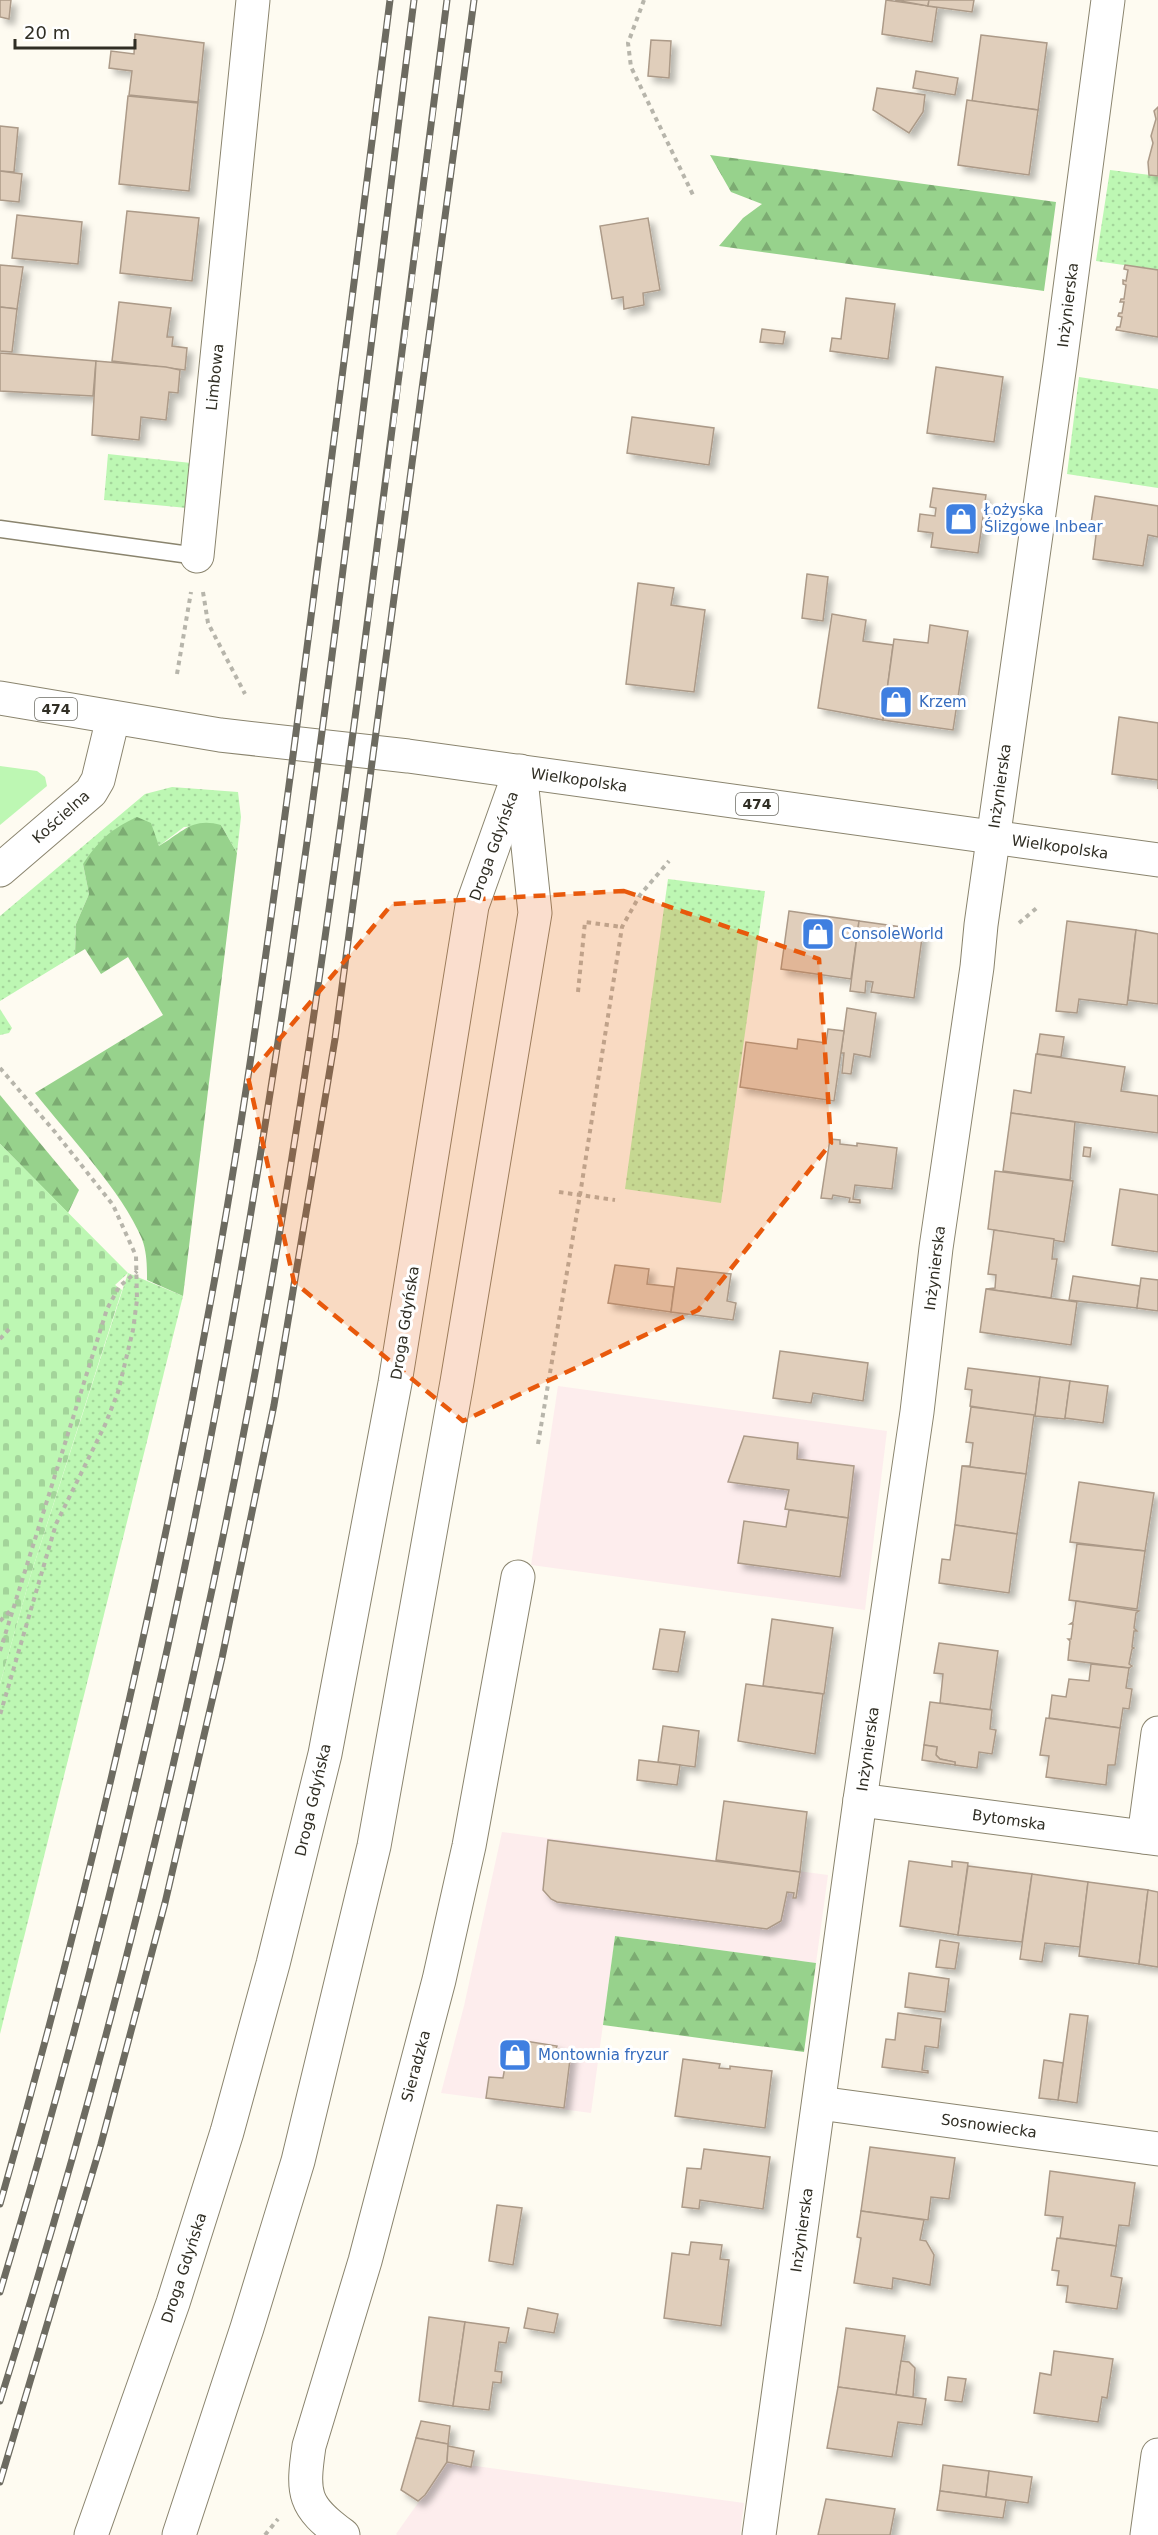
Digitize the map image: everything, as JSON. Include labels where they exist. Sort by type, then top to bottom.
[{"type":"street","name":"Limbowa","points":[[197,556],[253,0]]},
{"type":"street","name":"Inżynierska","points":[[759,2535],[860,1800],[917,1412],[936,1248],[977,967],[1108,0]]},
{"type":"street","name":"Wielkopolska","points":[[0,698],[220,735],[520,771],[1158,860]]},
{"type":"street","name":"Kościelna","points":[[0,870],[91,792],[98,780],[113,718]]},
{"type":"street","name":"Droga Gdyńska","points":[[91,2535],[173,2302],[227,2132],[273,1964],[320,1776],[395,1383],[472,906],[520,771]]},
{"type":"street","name":"Droga Gdyńska","points":[[179,2535],[240,2350],[298,2161],[374,1846],[459,1370],[535,913],[520,771]]},
{"type":"street","name":"Sieradzka","points":[[343,2535],[314,2511],[308,2498],[305,2477],[309,2446],[366,2261],[439,1980],[469,1846],[518,1577]]},
{"type":"street","points":[[1151,1838],[1158,1733]]},
{"type":"street","name":"Bytomska","points":[[860,1800],[1151,1838]]},
{"type":"street","name":"Sosnowiecka","points":[[819,2103],[1158,2149]]},
{"type":"street","points":[[1147,2535],[1158,2455]]},
{"type":"lane","points":[[0,529],[197,556]]},
{"type":"path","points":[[644,0],[628,44],[631,67],[694,197]]},
{"type":"path","points":[[177,674],[197,556]]},
{"type":"path","points":[[197,556],[208,623],[246,694]]},
{"type":"path","points":[[538,1444],[622,927],[640,895],[669,861]]},
{"type":"path","points":[[578,992],[585,922],[622,927]]},
{"type":"path","points":[[0,1068],[55,1132],[113,1206],[136,1256],[137,1300],[133,1330],[118,1392],[105,1425],[56,1524],[0,1715]]},
{"type":"path","points":[[559,1191],[615,1200]]},
{"type":"path","points":[[0,1651],[107,1309],[119,1287],[136,1271]]},
{"type":"path","points":[[0,1340],[11,1327]]},
{"type":"path","points":[[0,1621],[14,1608]]},
{"type":"path","points":[[265,2535],[274,2523]]},
{"type":"highlighted area","points":[[624,891],[819,959],[831,1143],[698,1310],[463,1421],[294,1282],[248,1077],[392,904]]},
{"type":"shaded area","points":[[558,1386],[887,1431],[865,1610],[531,1565]]},
{"type":"shaded area","points":[[502,1832],[828,1875],[816,1963],[615,1936],[591,2113],[441,2093],[464,2006]]},
{"type":"shaded area","points":[[447,2462],[744,2503],[740,2535],[397,2535]]},
{"type":"green space","points":[[710,155],[1056,202],[1044,291],[719,246],[743,218],[762,204],[731,192]]},
{"type":"green space","points":[[1110,170],[1158,176],[1158,270],[1096,261]]},
{"type":"green space","points":[[1079,377],[1158,389],[1158,488],[1067,474]]},
{"type":"green space","points":[[108,454],[191,463],[187,508],[104,500]]},
{"type":"green space","points":[[0,766],[37,771],[45,777],[47,786],[0,825]]},
{"type":"green space","points":[[172,787],[238,792],[241,817],[237,853],[221,825],[184,827],[159,846],[155,837],[83,864],[89,894],[76,924],[75,955],[0,1001],[0,916],[145,794]]},
{"type":"green space","points":[[137,817],[151,823],[159,846],[195,824],[221,825],[237,853],[183,1296],[147,1280],[145,1249],[133,1221],[108,1183],[35,1093],[163,1015],[128,957],[101,974],[85,949],[75,955],[76,924],[89,894],[83,864],[106,836]]},
{"type":"green space","points":[[668,879],[765,891],[721,1203],[625,1189]]},
{"type":"green space","points":[[0,1009],[12,1028],[9,1033],[0,1035]]},
{"type":"green space","points":[[0,1095],[79,1190],[68,1213],[0,1144]]},
{"type":"green space","points":[[0,1144],[128,1273],[115,1285],[122,1290],[31,1574],[0,1684]]},
{"type":"green space","points":[[128,1273],[183,1296],[0,2034],[0,1684],[31,1574]]},
{"type":"green space","points":[[615,1936],[816,1963],[804,2052],[603,2025]]},
{"type":"building","points":[[0,0],[11,0],[9,19],[0,17]]},
{"type":"building","points":[[886,0],[937,7],[932,42],[882,34]]},
{"type":"building","points":[[895,0],[929,0],[928,6]]},
{"type":"building","points":[[929,0],[974,0],[972,12],[928,6]]},
{"type":"building","points":[[135,34],[204,43],[198,102],[129,95],[132,71],[109,68],[111,51],[134,54]]},
{"type":"building","points":[[981,35],[1047,43],[1038,110],[972,101]]},
{"type":"building","points":[[651,40],[671,41],[669,78],[648,76]]},
{"type":"building","points":[[916,71],[958,78],[955,95],[913,88]]},
{"type":"building","points":[[877,88],[925,95],[923,112],[909,133],[873,110]]},
{"type":"building","points":[[128,96],[198,103],[189,191],[119,184]]},
{"type":"building","points":[[967,100],[1038,110],[1029,175],[958,165]]},
{"type":"building","points":[[1158,107],[1158,176],[1149,175],[1148,162],[1153,143],[1151,136],[1156,119],[1154,111]]},
{"type":"building","points":[[0,126],[18,128],[14,172],[0,171]]},
{"type":"building","points":[[0,171],[22,174],[19,202],[0,200]]},
{"type":"building","points":[[127,211],[199,218],[192,281],[120,273]]},
{"type":"building","points":[[17,215],[82,222],[78,264],[12,258]]},
{"type":"building","points":[[648,218],[660,290],[643,293],[644,305],[624,309],[623,297],[612,299],[600,226]]},
{"type":"building","points":[[0,265],[23,267],[17,309],[0,307]]},
{"type":"building","points":[[1125,265],[1158,270],[1158,337],[1116,330],[1120,327],[1122,317],[1118,316],[1122,313],[1124,302],[1120,302],[1124,299],[1126,285],[1123,284],[1123,280],[1126,281],[1128,270],[1124,269]]},
{"type":"building","points":[[846,298],[895,304],[888,359],[830,351],[832,338],[841,339]]},
{"type":"building","points":[[119,302],[171,308],[167,337],[173,337],[172,346],[187,348],[185,370],[112,361]]},
{"type":"building","points":[[0,307],[17,309],[12,352],[0,351]]},
{"type":"building","points":[[762,329],[785,332],[783,344],[760,342]]},
{"type":"building","points":[[0,353],[96,361],[93,396],[0,391]]},
{"type":"building","points":[[96,361],[180,370],[178,393],[169,392],[166,420],[141,417],[139,440],[92,435]]},
{"type":"building","points":[[936,367],[1003,377],[994,442],[927,433]]},
{"type":"building","points":[[632,417],[714,428],[709,465],[627,453]]},
{"type":"building","points":[[933,488],[986,495],[978,553],[931,547],[933,533],[918,531],[920,514],[935,516],[936,508],[930,507]]},
{"type":"building","points":[[1095,496],[1158,506],[1158,537],[1148,535],[1143,566],[1093,559],[1097,527],[1093,526],[1093,531],[1090,530]]},
{"type":"building","points":[[807,574],[828,577],[823,621],[802,618]]},
{"type":"building","points":[[638,583],[674,588],[671,605],[705,610],[694,692],[626,684]]},
{"type":"building","points":[[832,614],[866,620],[863,641],[893,645],[883,720],[818,708]]},
{"type":"building","points":[[930,625],[968,631],[953,730],[883,720],[894,639],[928,643]]},
{"type":"building","points":[[1119,717],[1158,723],[1158,780],[1112,774]]},
{"type":"building","points":[[789,911],[859,921],[851,979],[781,969]]},
{"type":"building","points":[[859,921],[923,930],[914,998],[871,992],[873,982],[866,981],[865,993],[850,991]]},
{"type":"building","points":[[1067,921],[1136,930],[1127,1005],[1079,999],[1077,1013],[1056,1011]]},
{"type":"building","points":[[1136,930],[1158,934],[1158,1004],[1128,1000]]},
{"type":"building","points":[[847,1008],[876,1013],[870,1057],[854,1054],[851,1074],[842,1073],[844,1053],[841,1053]]},
{"type":"building","points":[[828,1029],[844,1031],[834,1101],[740,1087],[746,1042],[797,1049],[798,1039],[826,1043]]},
{"type":"building","points":[[1040,1034],[1064,1037],[1061,1057],[1037,1054]]},
{"type":"building","points":[[1036,1054],[1125,1067],[1121,1091],[1158,1096],[1158,1133],[1011,1113],[1014,1090],[1031,1093]]},
{"type":"building","points":[[1011,1113],[1075,1122],[1070,1180],[1003,1171]]},
{"type":"building","points":[[830,1139],[840,1140],[840,1144],[857,1146],[857,1143],[897,1148],[892,1189],[855,1185],[853,1199],[860,1200],[860,1203],[849,1202],[850,1198],[833,1195],[832,1199],[821,1198]]},
{"type":"building","points":[[1084,1147],[1091,1148],[1090,1157],[1083,1156]]},
{"type":"building","points":[[995,1171],[1073,1181],[1064,1242],[988,1229]]},
{"type":"building","points":[[1120,1189],[1158,1195],[1158,1252],[1112,1245]]},
{"type":"building","points":[[994,1230],[1054,1239],[1052,1259],[1057,1259],[1051,1298],[986,1289],[995,1288],[996,1275],[988,1274]]},
{"type":"building","points":[[615,1265],[649,1269],[647,1284],[674,1287],[671,1312],[608,1303]]},
{"type":"building","points":[[677,1268],[731,1274],[727,1301],[736,1303],[733,1320],[671,1312]]},
{"type":"building","points":[[1073,1276],[1140,1286],[1137,1308],[1069,1300]]},
{"type":"building","points":[[1141,1278],[1158,1280],[1158,1311],[1137,1308]]},
{"type":"building","points":[[986,1289],[1077,1302],[1071,1345],[980,1332]]},
{"type":"building","points":[[780,1351],[868,1363],[863,1401],[813,1393],[811,1403],[773,1398]]},
{"type":"building","points":[[968,1368],[1040,1377],[1035,1416],[970,1406],[972,1390],[965,1389]]},
{"type":"building","points":[[1040,1377],[1070,1381],[1065,1419],[1035,1416]]},
{"type":"building","points":[[1070,1381],[1108,1386],[1103,1423],[1065,1418]]},
{"type":"building","points":[[971,1407],[1034,1415],[1026,1474],[962,1466],[970,1466],[973,1443],[966,1442]]},
{"type":"building","points":[[744,1436],[798,1443],[797,1459],[854,1466],[848,1518],[785,1509],[789,1490],[728,1482]]},
{"type":"building","points":[[962,1466],[1026,1474],[1017,1534],[955,1525]]},
{"type":"building","points":[[1079,1482],[1154,1493],[1145,1551],[1070,1542]]},
{"type":"building","points":[[789,1510],[848,1518],[840,1577],[738,1563],[744,1521],[786,1527]]},
{"type":"building","points":[[955,1525],[1017,1534],[1009,1593],[939,1583],[942,1559],[950,1560]]},
{"type":"building","points":[[1077,1544],[1145,1551],[1137,1609],[1069,1600]]},
{"type":"building","points":[[1076,1601],[1139,1611],[1136,1613],[1134,1628],[1137,1631],[1134,1631],[1132,1647],[1134,1648],[1129,1664],[1132,1666],[1129,1668],[1068,1660],[1070,1641],[1068,1639],[1071,1639],[1073,1624],[1070,1624],[1073,1622]]},
{"type":"building","points":[[772,1619],[833,1628],[824,1694],[763,1686]]},
{"type":"building","points":[[660,1629],[685,1632],[678,1672],[653,1669]]},
{"type":"building","points":[[939,1643],[998,1651],[990,1710],[940,1703],[943,1674],[934,1673]]},
{"type":"building","points":[[1091,1664],[1129,1668],[1126,1688],[1132,1689],[1129,1709],[1123,1708],[1120,1728],[1049,1718],[1052,1695],[1066,1697],[1069,1679],[1089,1681]]},
{"type":"building","points":[[746,1684],[823,1694],[815,1754],[738,1741]]},
{"type":"building","points":[[930,1702],[992,1710],[990,1729],[996,1730],[992,1754],[979,1752],[977,1768],[955,1765],[955,1762],[940,1759],[936,1755],[937,1747],[924,1745]]},
{"type":"building","points":[[1046,1718],[1120,1728],[1115,1765],[1108,1765],[1106,1785],[1046,1777],[1049,1756],[1040,1755]]},
{"type":"building","points":[[663,1726],[699,1731],[695,1767],[658,1762]]},
{"type":"building","points":[[924,1745],[937,1747],[936,1755],[940,1759],[955,1762],[955,1765],[922,1760]]},
{"type":"building","points":[[639,1760],[680,1765],[677,1785],[637,1780]]},
{"type":"building","points":[[724,1801],[807,1812],[800,1872],[716,1860]]},
{"type":"building","points":[[548,1840],[800,1872],[796,1898],[793,1898],[794,1893],[787,1892],[781,1921],[767,1929],[557,1902],[543,1890]]},
{"type":"building","points":[[909,1861],[952,1867],[952,1861],[968,1863],[958,1935],[900,1926]]},
{"type":"building","points":[[968,1866],[1032,1874],[1022,1942],[958,1935]]},
{"type":"building","points":[[1032,1874],[1088,1882],[1080,1947],[1045,1943],[1042,1962],[1020,1959]]},
{"type":"building","points":[[1088,1882],[1148,1890],[1139,1964],[1079,1956]]},
{"type":"building","points":[[1148,1890],[1158,1892],[1158,1967],[1139,1964]]},
{"type":"building","points":[[940,1940],[959,1943],[955,1969],[936,1967]]},
{"type":"building","points":[[909,1973],[949,1979],[945,2012],[905,2007]]},
{"type":"building","points":[[898,2013],[941,2019],[938,2048],[925,2046],[922,2070],[928,2073],[882,2067],[886,2039],[895,2040]]},
{"type":"building","points":[[1070,2014],[1088,2016],[1077,2103],[1058,2100]]},
{"type":"building","points":[[525,2041],[557,2046],[556,2049],[571,2051],[564,2108],[486,2098],[489,2077],[503,2078],[508,2050],[512,2045]]},
{"type":"building","points":[[683,2059],[720,2064],[719,2068],[730,2069],[730,2066],[772,2071],[765,2128],[675,2116]]},
{"type":"building","points":[[1044,2060],[1063,2063],[1058,2100],[1039,2098]]},
{"type":"building","points":[[870,2147],[955,2158],[949,2199],[931,2197],[928,2220],[861,2211]]},
{"type":"building","points":[[704,2149],[770,2157],[763,2209],[700,2200],[699,2209],[682,2207],[687,2168],[701,2169]]},
{"type":"building","points":[[1050,2171],[1135,2183],[1129,2226],[1119,2225],[1116,2246],[1060,2238],[1063,2217],[1045,2215]]},
{"type":"building","points":[[497,2205],[522,2208],[513,2265],[489,2261]]},
{"type":"building","points":[[861,2211],[924,2220],[920,2240],[926,2241],[934,2255],[930,2285],[893,2278],[892,2289],[854,2283],[861,2238],[857,2237]]},
{"type":"building","points":[[1057,2238],[1116,2246],[1111,2276],[1122,2278],[1117,2309],[1066,2302],[1068,2286],[1057,2285],[1059,2271],[1052,2270]]},
{"type":"building","points":[[691,2242],[722,2245],[720,2259],[729,2260],[721,2326],[664,2318],[672,2253],[689,2255]]},
{"type":"building","points":[[528,2308],[558,2314],[554,2333],[524,2328]]},
{"type":"building","points":[[429,2317],[465,2322],[453,2406],[419,2401]]},
{"type":"building","points":[[465,2322],[509,2328],[506,2343],[499,2342],[495,2371],[502,2372],[501,2383],[493,2382],[489,2410],[453,2406]]},
{"type":"building","points":[[846,2328],[905,2336],[896,2395],[838,2387]]},
{"type":"building","points":[[1054,2351],[1113,2359],[1107,2398],[1102,2397],[1098,2422],[1034,2413],[1040,2373],[1051,2375]]},
{"type":"building","points":[[901,2361],[909,2362],[915,2368],[913,2397],[896,2395]]},
{"type":"building","points":[[948,2377],[966,2379],[962,2402],[945,2400]]},
{"type":"building","points":[[838,2387],[926,2399],[922,2425],[898,2422],[892,2457],[827,2448]]},
{"type":"building","points":[[421,2421],[450,2426],[448,2444],[416,2438]]},
{"type":"building","points":[[416,2438],[448,2444],[447,2462],[425,2495],[418,2501],[401,2490]]},
{"type":"building","points":[[448,2446],[474,2451],[471,2467],[447,2462]]},
{"type":"building","points":[[943,2465],[989,2471],[986,2497],[940,2491]]},
{"type":"building","points":[[989,2471],[1032,2477],[1028,2503],[986,2497]]},
{"type":"building","points":[[940,2491],[1006,2500],[1003,2518],[937,2510]]},
{"type":"building","points":[[826,2499],[895,2509],[890,2535],[818,2535]]},
{"type":"railway","points":[[0,2204],[62,1976],[119,1746],[169,1516],[226,1217],[276,882],[390,0]]},
{"type":"railway","points":[[0,2292],[71,2042],[135,1789],[165,1661],[217,1405],[266,1118],[313,799],[414,0]]},
{"type":"railway","points":[[0,2401],[74,2154],[140,1904],[198,1653],[250,1400],[295,1136],[334,872],[447,0]]},
{"type":"railway","points":[[0,2482],[101,2144],[165,1903],[222,1658],[274,1405],[335,1039],[474,0]]},
{"type":"place","name":"Łożyska Ślizgowe Inbear","points":[[961,519]]},
{"type":"place","name":"Krzem","points":[[896,702]]},
{"type":"place","name":"ConsoleWorld","points":[[818,934]]},
{"type":"place","name":"Montownia fryzur","points":[[515,2055]]}]
